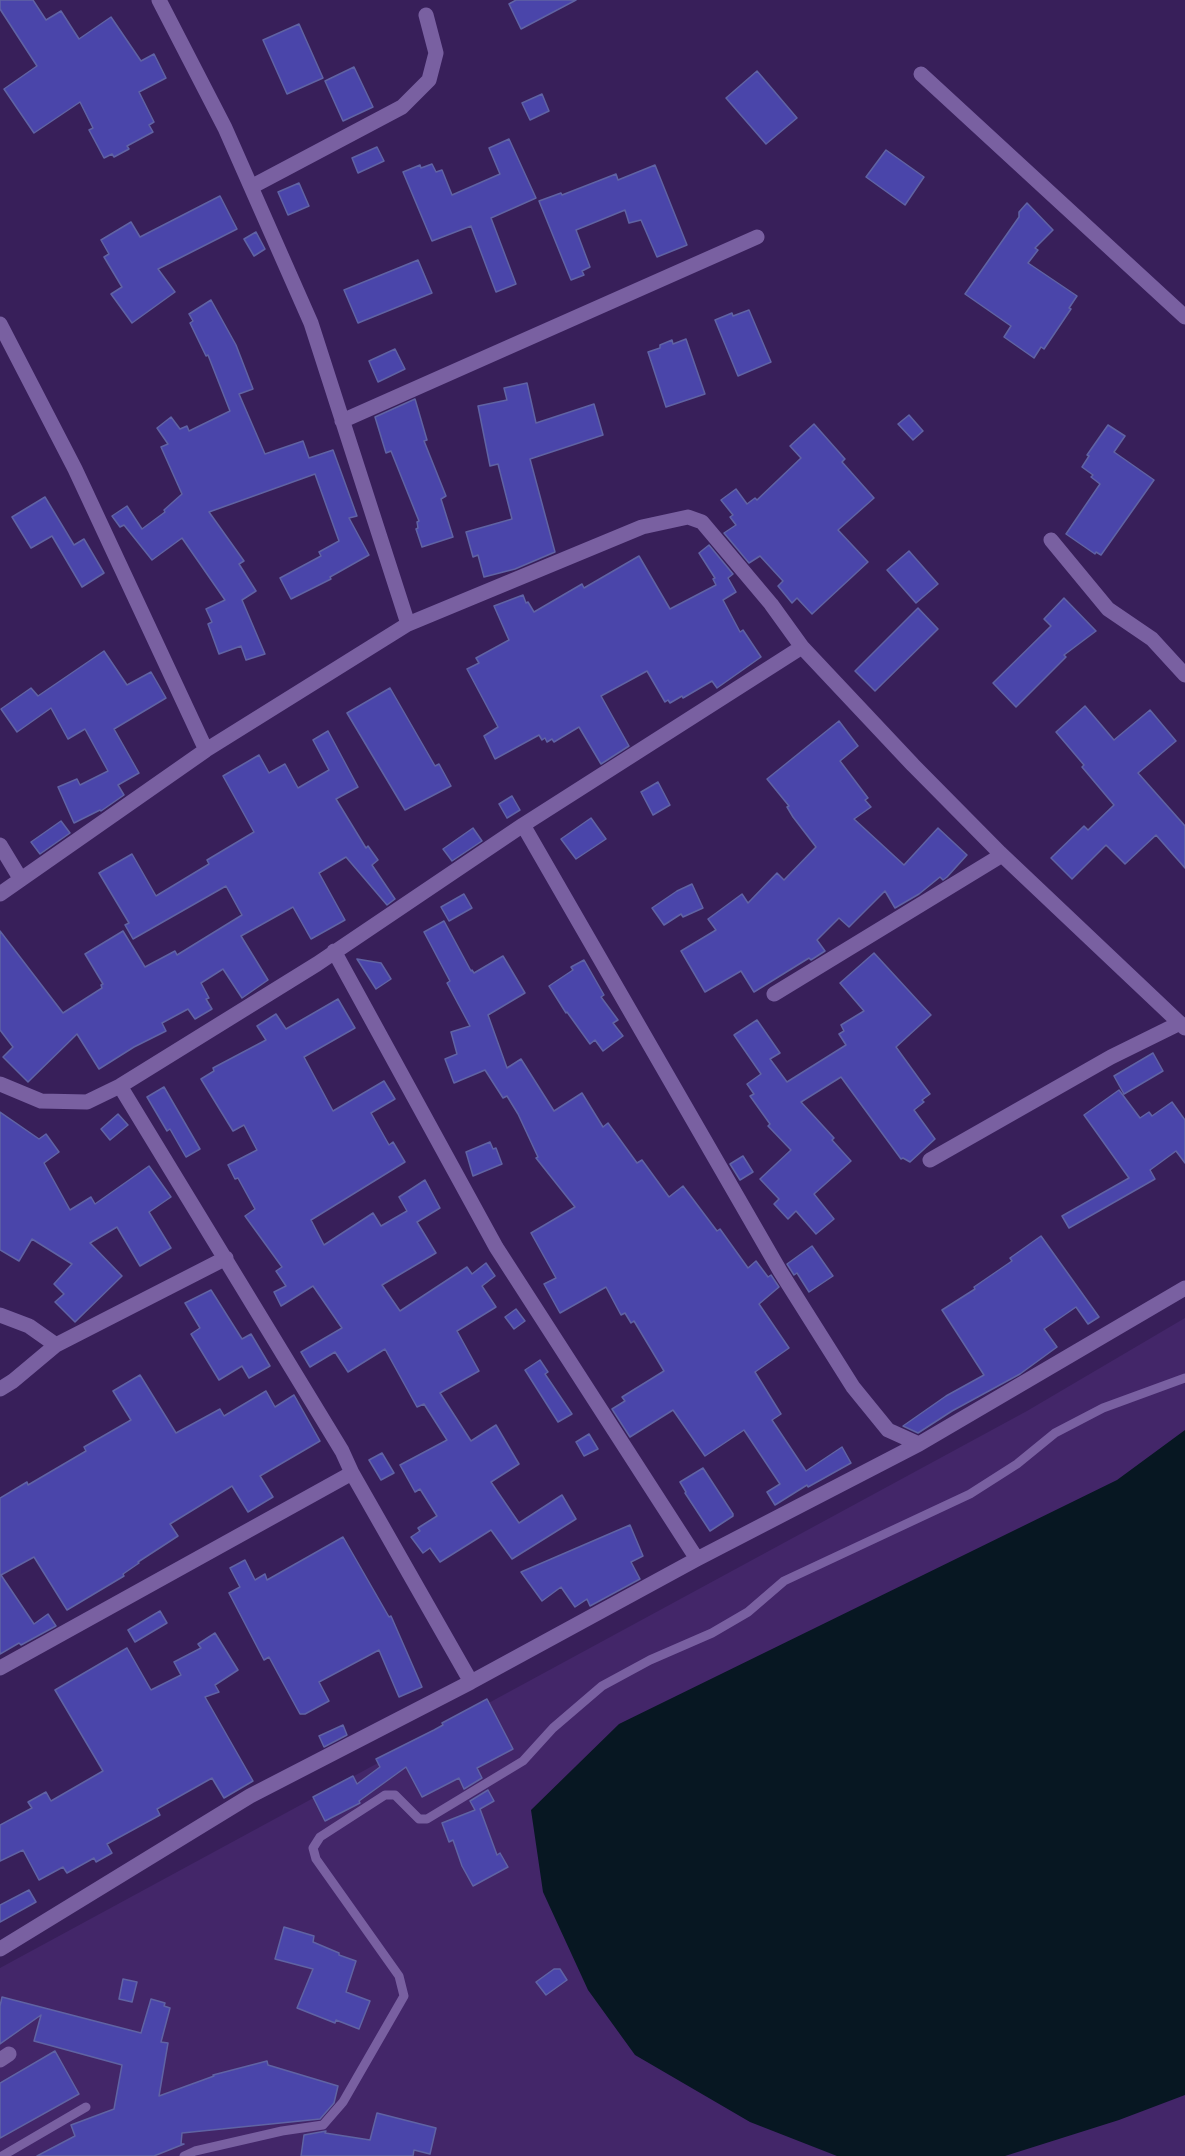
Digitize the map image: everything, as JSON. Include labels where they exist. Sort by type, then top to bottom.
[{"type":"street","points":[[159,0],[225,128],[311,323],[408,624]]},
{"type":"street","points":[[251,187],[402,106],[429,80],[436,53],[426,15]]},
{"type":"street","points":[[921,74],[1185,317]]},
{"type":"street","points":[[342,421],[757,237]]},
{"type":"street","points":[[0,324],[75,470],[206,750]]},
{"type":"street","points":[[0,894],[206,750],[408,624],[642,526],[688,517],[702,522],[771,603],[802,648],[913,765],[1002,855],[1183,1025],[1111,1057],[930,1160]]},
{"type":"street","points":[[1051,540],[1108,609],[1152,639],[1185,675]]},
{"type":"street","points":[[0,1084],[41,1101],[87,1102],[120,1086],[316,964],[523,825],[802,648]]},
{"type":"street","points":[[523,825],[780,1271],[847,1377],[888,1431],[919,1444]]},
{"type":"street","points":[[0,845],[20,878]]},
{"type":"street","points":[[774,994],[1002,855]]},
{"type":"street","points":[[334,951],[496,1247],[697,1559]]},
{"type":"street","points":[[120,1086],[342,1451],[352,1473],[471,1682]]},
{"type":"street","points":[[0,1389],[14,1381],[56,1346],[226,1258]]},
{"type":"street","points":[[0,1949],[250,1796],[471,1682],[697,1559],[919,1444],[1185,1288]]},
{"type":"street","points":[[0,1315],[29,1326],[56,1346]]},
{"type":"street","points":[[0,1668],[352,1473]]},
{"type":"lane","points":[[184,2156],[195,2151],[282,2131],[323,2125],[343,2102],[404,1996],[399,1976],[316,1859],[313,1848],[320,1837],[385,1795],[395,1795],[419,1819],[427,1819],[523,1761],[553,1728],[602,1686],[650,1660],[721,1628],[748,1612],[784,1581],[970,1494],[1017,1464],[1055,1433],[1102,1408],[1185,1378]]},
{"type":"lane","points":[[2,2156],[86,2107]]},
{"type":"shaded area","points":[[1185,1318],[1185,2156],[0,2156],[0,1968],[1027,1411]]},
{"type":"water","points":[[1185,1430],[1185,2095],[1119,2120],[1005,2156],[837,2156],[750,2122],[635,2055],[588,1990],[543,1892],[531,1810],[619,1724],[1117,1480]]},
{"type":"building","points":[[0,0],[33,0],[46,20],[61,11],[79,39],[111,17],[141,61],[154,54],[166,78],[139,92],[154,122],[149,125],[153,132],[127,146],[129,149],[114,157],[112,154],[104,158],[89,130],[93,128],[80,102],[34,133],[4,89],[37,66],[0,9]]},
{"type":"building","points":[[516,0],[576,0],[521,29],[509,4]]},
{"type":"building","points":[[299,24],[323,78],[287,94],[263,40]]},
{"type":"building","points":[[354,67],[373,107],[343,121],[325,81]]},
{"type":"building","points":[[757,71],[797,118],[766,144],[726,98]]},
{"type":"building","points":[[542,94],[549,111],[530,120],[522,103]]},
{"type":"building","points":[[509,139],[536,198],[491,218],[516,284],[496,292],[471,226],[432,241],[403,172],[420,165],[421,168],[432,164],[436,172],[442,170],[452,195],[500,174],[489,148]]},
{"type":"building","points":[[377,147],[384,161],[358,173],[352,158]]},
{"type":"building","points":[[886,150],[924,177],[905,205],[866,177]]},
{"type":"building","points":[[655,165],[687,245],[657,257],[641,220],[629,223],[625,210],[576,230],[590,267],[582,271],[584,275],[571,280],[539,201],[561,193],[562,195],[616,174],[618,180]]},
{"type":"building","points":[[299,183],[309,206],[288,215],[278,192]]},
{"type":"building","points":[[220,196],[237,229],[158,269],[175,292],[132,323],[111,294],[122,287],[104,257],[109,254],[101,240],[131,222],[140,237]]},
{"type":"building","points":[[1027,203],[1053,230],[1035,248],[1038,250],[1028,263],[1077,296],[1044,349],[1041,347],[1034,358],[1004,337],[1011,326],[965,294]]},
{"type":"building","points":[[256,232],[265,249],[254,256],[244,239]]},
{"type":"building","points":[[418,260],[432,293],[358,323],[344,290]]},
{"type":"building","points":[[211,300],[236,345],[253,389],[239,394],[265,454],[303,441],[309,458],[333,450],[357,516],[349,518],[369,555],[330,577],[331,579],[291,599],[280,578],[321,556],[319,552],[339,541],[315,474],[209,512],[244,561],[239,564],[256,591],[242,600],[265,654],[246,660],[241,646],[219,654],[208,624],[212,622],[206,609],[225,600],[182,538],[152,560],[124,525],[120,527],[112,516],[127,506],[142,529],[165,512],[164,510],[182,494],[161,447],[168,444],[157,428],[171,417],[180,429],[187,426],[189,431],[230,411],[208,355],[206,356],[190,323],[193,321],[189,314]]},
{"type":"building","points":[[749,310],[771,362],[738,376],[715,320],[732,313],[733,316]]},
{"type":"building","points":[[686,339],[705,394],[666,407],[648,352],[672,340],[673,344]]},
{"type":"building","points":[[395,349],[405,369],[378,382],[369,361]]},
{"type":"building","points":[[527,383],[536,423],[594,404],[603,435],[530,459],[555,552],[515,569],[484,577],[478,555],[473,557],[466,532],[512,519],[498,464],[490,466],[478,406],[507,400],[504,388]]},
{"type":"building","points":[[415,399],[427,440],[424,441],[446,496],[441,499],[453,537],[422,547],[416,529],[419,521],[391,451],[386,453],[375,417]]},
{"type":"building","points":[[909,415],[923,431],[913,440],[898,424]]},
{"type":"building","points":[[814,424],[845,459],[842,462],[874,498],[838,530],[868,562],[812,614],[797,598],[792,603],[778,586],[783,581],[760,556],[749,563],[724,533],[736,525],[730,517],[733,515],[721,500],[736,489],[747,504],[755,498],[757,500],[801,458],[790,446]]},
{"type":"building","points":[[1108,425],[1125,436],[1114,452],[1154,480],[1101,555],[1096,552],[1095,554],[1066,534],[1100,484],[1082,467],[1089,456],[1087,455]]},
{"type":"building","points":[[45,497],[74,545],[84,539],[104,573],[82,587],[52,536],[31,548],[12,517]]},
{"type":"building","points":[[709,545],[733,574],[728,578],[736,592],[723,600],[740,632],[743,630],[761,657],[717,688],[712,681],[670,703],[668,700],[665,702],[647,671],[601,696],[629,746],[601,764],[579,727],[554,742],[552,739],[547,742],[545,738],[542,740],[539,735],[495,759],[484,736],[498,727],[467,669],[479,663],[476,658],[509,640],[494,606],[523,595],[526,603],[528,602],[534,612],[582,584],[584,588],[639,556],[670,609],[716,585],[713,579],[715,578],[699,553]]},
{"type":"building","points":[[909,551],[938,584],[916,603],[887,570]]},
{"type":"building","points":[[1064,598],[1096,631],[1064,655],[1066,657],[1016,707],[993,683],[1051,626],[1044,619]]},
{"type":"building","points":[[918,608],[938,629],[875,691],[855,671]]},
{"type":"building","points":[[104,651],[127,685],[151,672],[166,698],[114,729],[139,773],[118,785],[124,795],[101,811],[74,823],[58,787],[77,779],[80,785],[108,771],[85,729],[68,739],[51,708],[17,732],[1,709],[31,688],[38,696]]},
{"type":"building","points":[[390,688],[435,766],[439,764],[451,786],[405,810],[347,713]]},
{"type":"building","points":[[1085,706],[1114,740],[1150,710],[1176,741],[1138,773],[1185,826],[1185,868],[1156,835],[1125,864],[1106,845],[1072,879],[1051,858],[1084,826],[1088,830],[1114,805],[1056,732]]},
{"type":"building","points":[[839,721],[858,746],[840,761],[868,798],[865,800],[871,807],[854,819],[904,865],[938,828],[967,855],[943,880],[940,877],[919,894],[895,908],[885,891],[849,927],[839,918],[817,940],[825,951],[811,960],[809,958],[754,992],[741,971],[705,992],[681,951],[716,930],[708,919],[742,894],[748,903],[777,873],[784,880],[816,847],[793,817],[787,807],[789,806],[767,779]]},
{"type":"building","points":[[328,731],[358,787],[336,799],[366,848],[368,846],[378,860],[372,865],[395,899],[387,905],[346,857],[319,873],[345,920],[311,939],[293,907],[241,936],[268,980],[242,998],[223,969],[201,983],[212,1009],[195,1019],[188,1009],[162,1023],[166,1031],[134,1047],[99,1069],[77,1034],[28,1082],[3,1057],[13,1047],[0,1030],[0,931],[63,1013],[102,988],[103,984],[85,954],[123,931],[145,967],[175,951],[177,955],[242,915],[226,886],[133,939],[125,925],[129,923],[99,873],[132,854],[156,896],[209,864],[207,860],[254,832],[223,776],[259,755],[269,773],[285,764],[298,788],[329,770],[313,740]]},
{"type":"building","points":[[658,782],[670,805],[653,815],[641,792]]},
{"type":"building","points":[[512,796],[520,810],[507,818],[499,804]]},
{"type":"building","points":[[591,818],[606,839],[576,859],[561,839]]},
{"type":"building","points":[[61,821],[70,833],[40,854],[31,842]]},
{"type":"building","points":[[473,828],[482,841],[452,861],[443,849]]},
{"type":"building","points":[[692,884],[703,908],[683,917],[681,914],[664,925],[652,908]]},
{"type":"building","points":[[464,894],[472,908],[449,921],[441,907]]},
{"type":"building","points":[[444,921],[471,971],[474,973],[503,956],[525,993],[488,1015],[507,1068],[521,1059],[554,1111],[582,1093],[603,1127],[608,1123],[637,1163],[642,1160],[669,1197],[683,1186],[717,1231],[720,1229],[748,1268],[756,1261],[768,1277],[771,1275],[779,1287],[759,1304],[789,1348],[755,1372],[781,1414],[772,1420],[806,1471],[842,1447],[851,1463],[808,1487],[807,1485],[775,1505],[767,1492],[780,1484],[744,1430],[705,1456],[673,1410],[630,1437],[612,1409],[625,1401],[622,1397],[664,1371],[634,1321],[631,1323],[625,1313],[621,1315],[606,1287],[560,1313],[544,1284],[556,1278],[531,1233],[575,1207],[536,1158],[538,1157],[518,1114],[507,1096],[503,1098],[485,1070],[454,1083],[445,1059],[457,1054],[451,1032],[470,1026],[447,983],[450,981],[424,932]]},
{"type":"building","points":[[874,953],[931,1015],[896,1047],[930,1094],[914,1110],[935,1139],[910,1162],[901,1159],[841,1077],[801,1102],[834,1138],[832,1140],[851,1161],[814,1194],[834,1219],[816,1234],[796,1211],[788,1219],[774,1204],[779,1199],[760,1179],[791,1150],[768,1126],[770,1124],[750,1096],[754,1094],[747,1084],[761,1074],[734,1035],[757,1020],[780,1053],[770,1059],[787,1082],[846,1045],[839,1034],[844,1031],[841,1025],[864,1011],[840,983]]},
{"type":"building","points":[[357,959],[381,963],[391,979],[376,989]]},
{"type":"building","points":[[584,960],[604,995],[601,997],[618,1020],[613,1023],[623,1036],[603,1051],[595,1040],[590,1044],[549,986],[573,970],[571,967]]},
{"type":"building","points":[[338,999],[355,1028],[304,1057],[333,1111],[384,1081],[395,1099],[371,1113],[389,1145],[393,1142],[405,1162],[311,1220],[324,1245],[373,1213],[381,1226],[407,1211],[399,1197],[425,1180],[440,1208],[417,1222],[436,1253],[382,1285],[400,1311],[467,1267],[472,1274],[486,1263],[495,1276],[482,1286],[496,1307],[457,1331],[479,1371],[440,1393],[471,1441],[496,1425],[519,1464],[491,1482],[519,1523],[562,1495],[576,1519],[512,1559],[491,1530],[440,1562],[430,1548],[423,1553],[411,1537],[420,1531],[418,1528],[437,1516],[420,1489],[415,1492],[400,1465],[447,1440],[424,1404],[417,1407],[385,1349],[348,1372],[335,1352],[310,1367],[301,1352],[342,1328],[313,1286],[281,1306],[274,1292],[286,1286],[276,1271],[282,1267],[245,1216],[255,1209],[228,1165],[257,1150],[244,1125],[233,1131],[201,1079],[214,1071],[213,1068],[266,1040],[257,1026],[276,1014],[286,1029]]},
{"type":"building","points":[[1153,1053],[1163,1071],[1124,1094],[1114,1076]]},
{"type":"building","points":[[164,1087],[200,1149],[186,1157],[170,1129],[167,1131],[147,1097]]},
{"type":"building","points":[[1119,1090],[1140,1118],[1149,1112],[1152,1116],[1172,1102],[1185,1120],[1185,1163],[1176,1151],[1150,1170],[1155,1179],[1069,1228],[1062,1216],[1129,1178],[1084,1115]]},
{"type":"building","points":[[0,1112],[39,1139],[46,1134],[59,1152],[44,1163],[70,1210],[91,1197],[95,1204],[149,1166],[171,1197],[149,1212],[171,1248],[140,1266],[117,1227],[90,1243],[122,1276],[75,1322],[55,1302],[64,1294],[54,1284],[72,1264],[32,1239],[19,1261],[0,1250]]},
{"type":"building","points":[[118,1114],[128,1125],[110,1140],[101,1129]]},
{"type":"building","points":[[490,1142],[493,1149],[496,1148],[502,1164],[473,1176],[466,1152]]},
{"type":"building","points":[[743,1156],[753,1172],[740,1180],[730,1164]]},
{"type":"building","points":[[1041,1236],[1099,1317],[1088,1324],[1076,1307],[1044,1329],[1057,1347],[1020,1374],[952,1411],[918,1433],[903,1426],[946,1396],[984,1375],[942,1310],[975,1289],[974,1287],[1012,1261],[1010,1258]]},
{"type":"building","points":[[812,1246],[833,1276],[809,1292],[797,1273],[794,1275],[787,1264]]},
{"type":"building","points":[[211,1290],[242,1339],[251,1334],[270,1366],[249,1378],[242,1366],[219,1380],[191,1334],[200,1328],[185,1303]]},
{"type":"building","points":[[516,1309],[525,1321],[514,1329],[505,1317]]},
{"type":"building","points":[[540,1360],[548,1372],[545,1374],[572,1414],[558,1422],[525,1370]]},
{"type":"building","points":[[140,1375],[176,1433],[220,1409],[224,1416],[266,1391],[275,1407],[294,1395],[320,1441],[260,1476],[273,1497],[248,1512],[232,1486],[170,1524],[178,1536],[138,1562],[123,1574],[124,1576],[67,1610],[34,1557],[1,1575],[34,1624],[48,1614],[56,1626],[0,1654],[0,1498],[27,1482],[28,1485],[86,1451],[84,1447],[131,1420],[113,1391]]},
{"type":"building","points":[[589,1434],[598,1449],[584,1456],[576,1442]]},
{"type":"building","points":[[382,1453],[394,1473],[381,1480],[369,1460]]},
{"type":"building","points":[[703,1468],[733,1514],[710,1531],[680,1482]]},
{"type":"building","points":[[630,1525],[643,1556],[631,1562],[640,1579],[590,1606],[587,1599],[575,1607],[561,1587],[542,1601],[521,1572]]},
{"type":"building","points":[[343,1537],[389,1617],[391,1616],[422,1687],[399,1697],[379,1650],[319,1682],[329,1701],[305,1714],[300,1714],[269,1657],[264,1660],[229,1593],[240,1587],[230,1568],[245,1560],[255,1580],[265,1574],[267,1580]]},
{"type":"building","points":[[160,1611],[167,1623],[135,1642],[128,1630]]},
{"type":"building","points":[[215,1633],[238,1670],[215,1685],[219,1692],[205,1697],[253,1781],[224,1798],[212,1778],[157,1809],[160,1815],[107,1844],[112,1853],[96,1862],[94,1858],[67,1873],[63,1867],[39,1880],[23,1850],[0,1861],[0,1825],[32,1808],[28,1802],[46,1792],[51,1801],[103,1771],[55,1690],[127,1648],[151,1690],[181,1675],[174,1662],[201,1648],[198,1644]]},
{"type":"building","points":[[487,1699],[513,1749],[477,1768],[482,1778],[464,1789],[459,1778],[422,1797],[406,1767],[359,1801],[360,1803],[325,1821],[313,1797],[353,1776],[357,1784],[380,1767],[376,1759],[434,1730],[443,1725],[442,1723]]},
{"type":"building","points":[[343,1725],[347,1735],[324,1747],[319,1736]]},
{"type":"building","points":[[488,1790],[494,1801],[480,1809],[497,1855],[500,1853],[508,1867],[473,1886],[462,1866],[453,1840],[449,1842],[442,1823],[475,1810],[470,1801]]},
{"type":"building","points":[[29,1890],[36,1902],[0,1922],[0,1905]]},
{"type":"building","points":[[284,1927],[314,1936],[313,1942],[356,1961],[346,1992],[370,2001],[359,2029],[336,2020],[335,2023],[297,2008],[313,1969],[275,1959]]},
{"type":"building","points":[[554,1969],[560,1969],[567,1980],[546,1995],[536,1982]]},
{"type":"building","points":[[123,1979],[137,1982],[132,2002],[119,1999]]},
{"type":"building","points":[[2,1997],[141,2033],[151,1999],[165,2003],[164,2006],[170,2008],[161,2042],[168,2043],[159,2096],[213,2075],[267,2061],[268,2065],[338,2086],[334,2103],[320,2119],[182,2133],[181,2144],[184,2144],[154,2156],[37,2156],[75,2136],[71,2125],[114,2109],[122,2065],[34,2041],[41,2015],[0,2044]]},
{"type":"building","points":[[55,2051],[79,2094],[0,2138],[0,2083]]},
{"type":"building","points":[[377,2113],[436,2128],[430,2154],[414,2150],[413,2156],[301,2156],[304,2135],[326,2131],[325,2133],[370,2140]]}]
